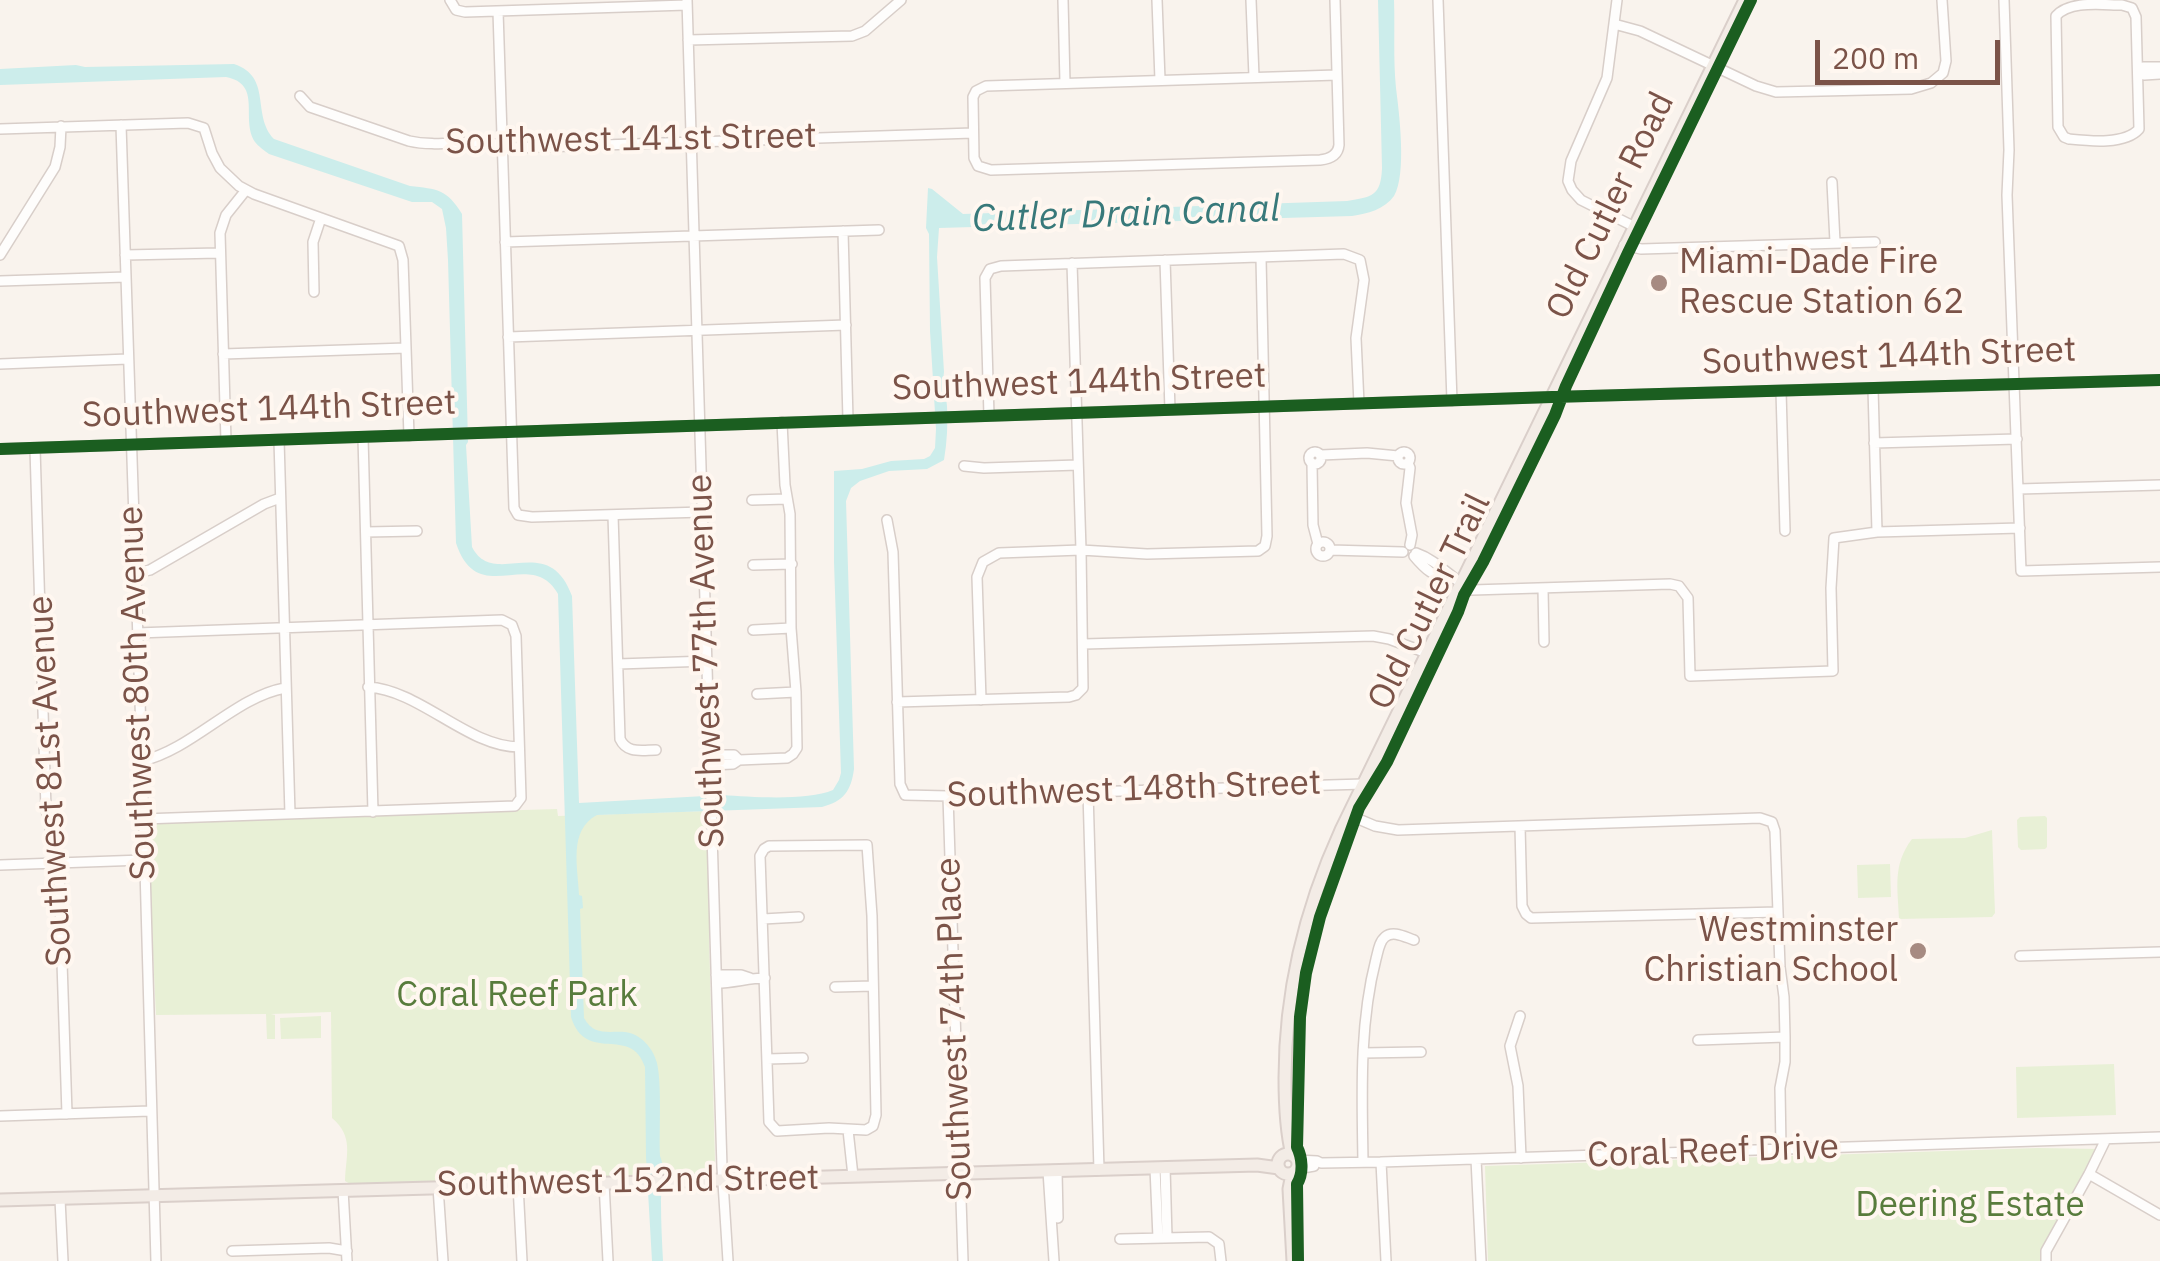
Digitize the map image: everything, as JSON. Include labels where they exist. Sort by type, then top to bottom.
[{"type":"main road","name":"Old Cutler Road","points":[[1293,1261],[1284,1141],[1286,1051],[1293,979],[1312,900],[1428,653],[1456,580],[1552,396],[1744,0]]},
{"type":"main road","name":"Southwest 152nd Street","points":[[0,1200],[1288,1164]]},
{"type":"street","points":[[450,0],[456,10],[466,12],[533,5],[687,3]]},
{"type":"street","points":[[688,40],[856,35],[901,0]]},
{"type":"street","points":[[1063,0],[1065,83]]},
{"type":"street","points":[[1157,0],[1160,80]]},
{"type":"street","points":[[1251,0],[1254,77]]},
{"type":"street","points":[[1335,0],[1339,145],[1333,156],[1320,160],[992,170],[978,166],[974,158],[973,97],[983,86],[1337,74]]},
{"type":"street","points":[[1438,0],[1452,401]]},
{"type":"street","points":[[1617,0],[1605,86],[1573,156],[1568,181],[1581,200],[1633,226]]},
{"type":"street","points":[[1614,24],[1640,30],[1762,88],[1782,93],[1906,89],[1932,82],[1946,66],[1942,0]]},
{"type":"street","points":[[2004,0],[2021,571],[2160,567]]},
{"type":"street","name":"Southwest 77th Avenue","points":[[687,3],[728,1261]]},
{"type":"street","points":[[2138,72],[2136,17],[2132,8],[2103,5],[2068,6],[2060,10],[2055,19],[2058,124],[2064,137],[2125,139],[2137,133],[2138,72],[2143,67],[2160,71]]},
{"type":"street","points":[[498,11],[515,510],[532,518],[703,512]]},
{"type":"street","name":"Southwest 141st Street","points":[[300,96],[310,107],[416,142],[493,141],[510,148],[973,133]]},
{"type":"street","points":[[0,128],[192,122],[202,126],[217,164],[246,190],[400,246],[409,436]]},
{"type":"street","name":"Southwest 80th Avenue","points":[[120,125],[156,1261]]},
{"type":"street","points":[[0,255],[55,167],[61,126]]},
{"type":"street","points":[[1832,182],[1835,242]]},
{"type":"street","points":[[226,442],[219,252],[223,222],[246,190]]},
{"type":"street","points":[[314,292],[313,242],[321,218]]},
{"type":"street","points":[[504,242],[879,230]]},
{"type":"street","points":[[842,231],[848,420]]},
{"type":"street","points":[[1624,246],[1644,249],[1875,242]]},
{"type":"street","points":[[125,256],[219,252]]},
{"type":"street","points":[[989,416],[987,272],[1002,266],[1344,254],[1357,257],[1364,276],[1356,334],[1359,404]]},
{"type":"street","points":[[981,700],[977,580],[981,564],[988,558],[1000,553],[1081,550],[1147,554],[1258,550],[1265,546],[1261,258]]},
{"type":"street","points":[[1166,260],[1170,410]]},
{"type":"street","points":[[886,520],[893,552],[898,702],[1077,694],[1084,683],[1084,644],[1072,264]]},
{"type":"street","points":[[0,281],[126,277]]},
{"type":"street","points":[[508,337],[846,325]]},
{"type":"street","points":[[222,354],[406,348]]},
{"type":"street","points":[[0,364],[128,359]]},
{"type":"street","name":"Southwest 144th Street","points":[[0,449],[1552,396],[2160,380]]},
{"type":"street","points":[[1873,388],[1878,532]]},
{"type":"street","points":[[1781,391],[1785,531]]},
{"type":"street","points":[[710,760],[734,755],[738,760],[787,758],[798,746],[790,514],[782,422]]},
{"type":"street","points":[[363,437],[373,812]]},
{"type":"street","points":[[1874,443],[2017,438]]},
{"type":"street","points":[[278,440],[290,814]]},
{"type":"street","name":"Southwest 81st Avenue","points":[[35,448],[46,809],[58,863],[67,1114]]},
{"type":"street","points":[[1411,552],[1330,550],[1326,542],[1318,544],[1312,526],[1312,463],[1319,463],[1320,456],[1398,456],[1406,452],[1410,457],[1406,506],[1413,537],[1411,552],[1424,568],[1472,590],[1670,584],[1682,588],[1688,598],[1690,676],[1833,671],[1834,538],[1878,532],[2020,528]]},
{"type":"street","points":[[964,466],[1078,466]]},
{"type":"street","points":[[2018,489],[2160,485]]},
{"type":"street","points":[[136,573],[150,570],[280,498]]},
{"type":"street","points":[[752,500],[787,499]]},
{"type":"street","points":[[613,515],[620,735],[626,748],[656,750]]},
{"type":"street","points":[[366,532],[416,531]]},
{"type":"street","points":[[753,565],[792,564]]},
{"type":"street","points":[[1542,588],[1544,642]]},
{"type":"street","points":[[138,633],[502,620],[511,624],[516,636],[521,798],[512,807],[143,819]]},
{"type":"street","points":[[754,630],[791,628]]},
{"type":"street","points":[[1084,644],[1376,636],[1428,653]]},
{"type":"street","points":[[618,664],[708,661]]},
{"type":"street","points":[[368,687],[393,692],[497,744],[519,747]]},
{"type":"street","points":[[142,760],[170,750],[264,694],[285,688]]},
{"type":"street","points":[[757,694],[796,692]]},
{"type":"street","name":"Southwest 148th Street","points":[[898,702],[900,784],[905,795],[1364,784]]},
{"type":"street","points":[[1088,792],[1100,1170]]},
{"type":"street","name":"Southwest 74th Place","points":[[948,796],[963,1261]]},
{"type":"street","points":[[1349,815],[1392,830],[1760,818],[1770,821],[1776,830],[1785,1037],[1780,1088],[1781,1149]]},
{"type":"street","points":[[1520,826],[1523,910],[1531,918],[1778,912]]},
{"type":"street","points":[[866,845],[872,986],[876,1114],[873,1126],[774,1130],[770,1122],[767,1059],[760,858],[763,850],[770,846],[866,845]]},
{"type":"street","points":[[0,864],[143,860]]},
{"type":"street","points":[[763,918],[800,917]]},
{"type":"street","points":[[1363,1162],[1366,1006],[1382,940],[1394,934],[1414,940]]},
{"type":"street","points":[[2020,956],[2160,952]]},
{"type":"street","points":[[717,979],[743,983],[750,978],[766,978]]},
{"type":"street","points":[[835,986],[872,986]]},
{"type":"street","points":[[1520,1016],[1510,1048],[1518,1084],[1521,1158]]},
{"type":"street","points":[[1698,1040],[1785,1037]]},
{"type":"street","points":[[1363,1053],[1422,1052]]},
{"type":"street","points":[[767,1059],[803,1058]]},
{"type":"street","points":[[0,1116],[150,1110]]},
{"type":"street","points":[[848,1130],[850,1177]]},
{"type":"street","points":[[2046,1259],[2106,1139],[2160,1137]]},
{"type":"street","name":"Coral Reef Drive","points":[[1288,1164],[2106,1139]]},
{"type":"street","points":[[1476,1159],[1481,1261]]},
{"type":"street","points":[[1381,1162],[1386,1261]]},
{"type":"street","points":[[1160,1168],[1162,1238]]},
{"type":"street","points":[[1052,1171],[1057,1258]]},
{"type":"street","points":[[2090,1174],[2160,1215]]},
{"type":"street","points":[[604,1183],[608,1261]]},
{"type":"street","points":[[518,1185],[522,1261]]},
{"type":"street","points":[[438,1187],[443,1261]]},
{"type":"street","points":[[232,1251],[329,1248],[347,1252],[343,1190]]},
{"type":"street","points":[[60,1199],[63,1261]]},
{"type":"street","points":[[1120,1240],[1209,1237],[1220,1248],[1222,1261]]},
{"type":"green space","name":"Coral Reef Park","points":[[557,809],[558,816],[707,811],[715,1161],[711,1174],[352,1185],[345,1181],[346,1139],[332,1118],[331,1012],[271,1014],[275,1015],[275,1039],[267,1039],[266,1014],[156,1015],[147,831],[153,821]]},
{"type":"green space","points":[[2045,816],[2047,847],[2021,850],[2017,820]]},
{"type":"green space","points":[[1992,830],[1992,917],[1899,919],[1899,868],[1912,839],[1965,838]]},
{"type":"green space","points":[[1890,864],[1891,897],[1858,898],[1857,865]]},
{"type":"green space","points":[[321,1016],[321,1038],[281,1039],[280,1018]]},
{"type":"green space","points":[[2114,1064],[2116,1115],[2017,1118],[2016,1067]]},
{"type":"green space","name":"Deering Estate","points":[[2099,1149],[2040,1261],[1488,1261],[1485,1166]]},
{"type":"water","name":"Cutler Drain Canal","points":[[1378,0],[1394,0],[1401,143],[1398,186],[1381,208],[1352,216],[939,228],[937,257],[947,413],[944,460],[927,469],[889,471],[860,481],[851,488],[846,501],[854,769],[845,794],[822,807],[597,815],[582,830],[577,862],[583,908],[580,909],[584,1018],[597,1030],[631,1033],[641,1039],[653,1052],[659,1072],[663,1261],[652,1261],[645,1067],[630,1048],[587,1039],[571,1017],[558,594],[547,581],[534,575],[491,576],[477,572],[466,562],[456,543],[448,260],[442,209],[432,202],[412,202],[269,154],[256,144],[251,133],[244,87],[226,77],[0,85],[0,69],[234,64],[246,70],[258,87],[267,129],[274,139],[446,195],[462,214],[472,547],[482,559],[494,564],[536,563],[549,567],[562,577],[572,596],[579,803],[723,795],[795,797],[833,790],[841,773],[834,471],[924,459],[935,448],[926,228],[928,188],[963,214],[1347,201],[1374,194],[1382,168]]},
{"type":"cycle path","name":"Old Cutler Trail","points":[[1298,1261],[1297,1184],[1302,1165],[1297,1147],[1300,1017],[1320,917],[1359,808],[1387,762],[1751,0]]},
{"type":"cycle path","points":[[0,449],[2160,380]]},
{"type":"place","name":"Miami-Dade Fire Rescue Station 62","points":[[1659,283]]},
{"type":"place","name":"Westminster Christian School","points":[[1918,951]]}]
